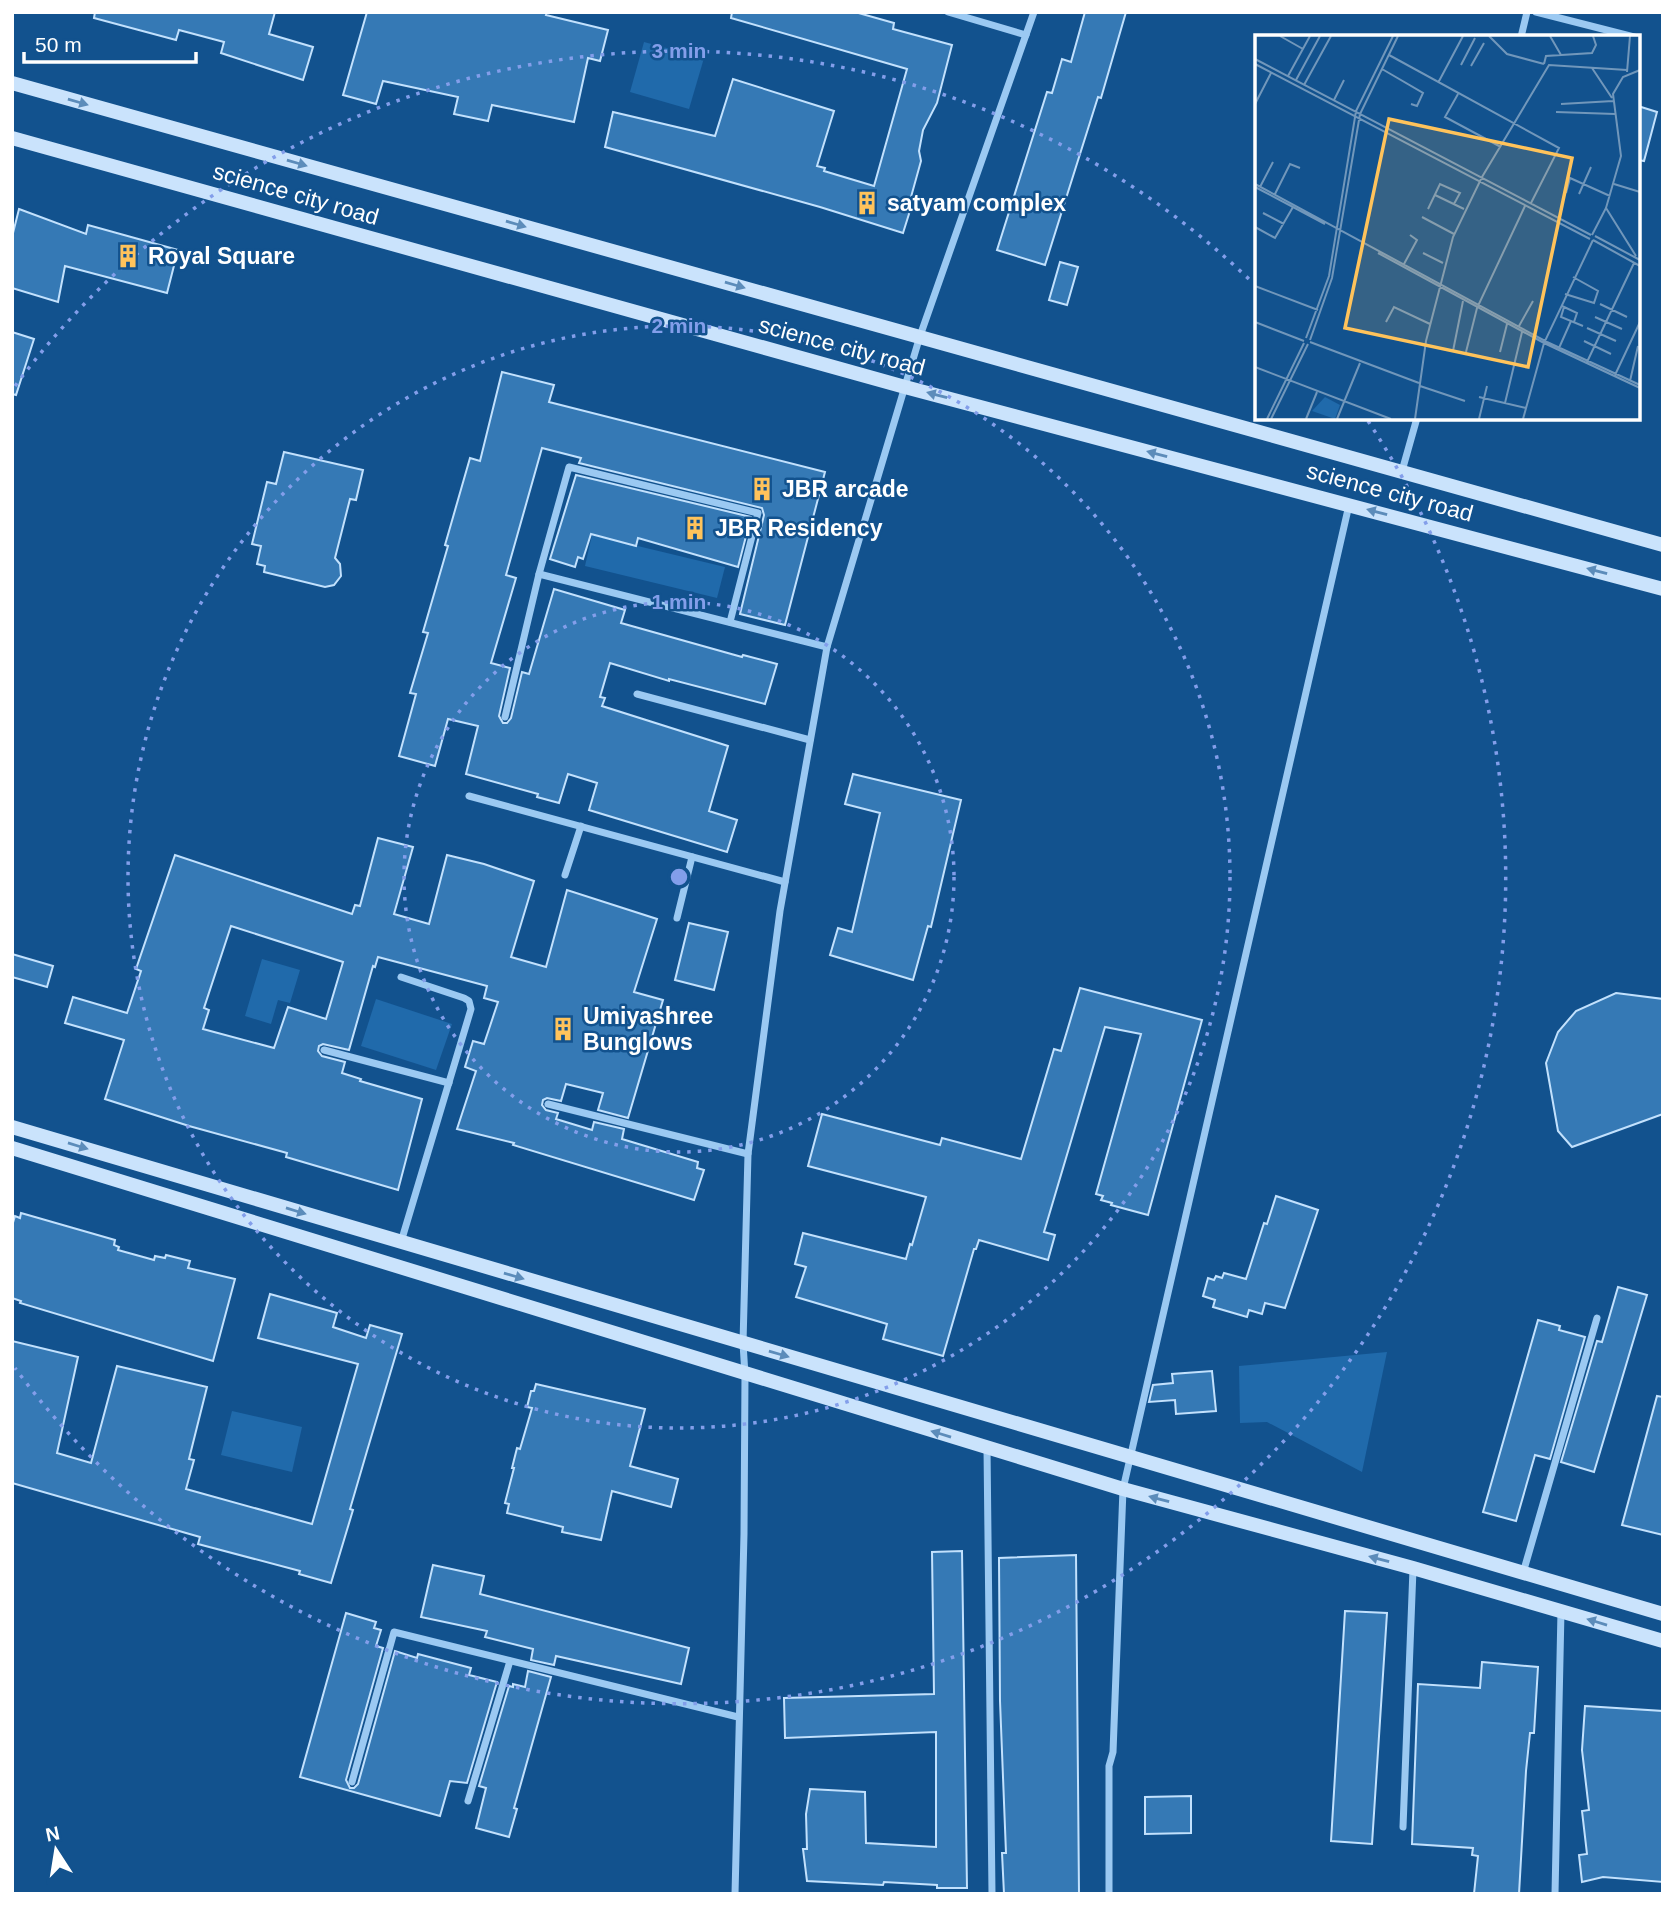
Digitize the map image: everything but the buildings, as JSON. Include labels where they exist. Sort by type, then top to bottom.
[{"type":"street","points":[[948,12],[1026,35]]},
{"type":"street","points":[[735,1894],[744,1534],[743,1343],[748,1154],[785,882],[827,646],[920,336],[1034,12]]},
{"type":"street","points":[[1521,35],[1527,12]]},
{"type":"street","points":[[1536,12],[1627,35]]},
{"type":"street","points":[[12,83],[1663,545]]},
{"type":"street","name":"science city road","points":[[12,138],[905,387],[1663,589]]},
{"type":"street","points":[[1402,471],[1415,420]]},
{"type":"street","points":[[505,717],[539,574],[569,467],[758,513],[730,622]]},
{"type":"street","points":[[1109,1894],[1109,1766],[1113,1752],[1123,1489],[1349,505]]},
{"type":"street","points":[[539,574],[827,646]]},
{"type":"street","points":[[637,694],[810,740]]},
{"type":"street","points":[[469,796],[785,882]]},
{"type":"street","points":[[565,875],[581,826]]},
{"type":"street","points":[[677,918],[692,857]]},
{"type":"street","points":[[401,977],[464,998],[471,1009],[401,1242]]},
{"type":"street","points":[[324,1050],[449,1083]]},
{"type":"street","points":[[548,1104],[748,1154]]},
{"type":"street","points":[[12,1127],[1663,1614]]},
{"type":"street","points":[[12,1148],[1123,1489],[1413,1568],[1663,1641]]},
{"type":"street","points":[[1523,1573],[1597,1318]]},
{"type":"street","points":[[987,1448],[992,1894]]},
{"type":"street","points":[[1403,1827],[1413,1568]]},
{"type":"street","points":[[1555,1894],[1561,1611]]},
{"type":"street","points":[[352,1782],[394,1632],[738,1717]]},
{"type":"street","points":[[468,1801],[510,1661]]},
{"type":"shaded area","points":[[644,42],[704,58],[689,109],[630,92]]},
{"type":"shaded area","points":[[592,535],[725,567],[717,598],[585,566]]},
{"type":"shaded area","points":[[262,959],[300,970],[290,1003],[278,1000],[271,1024],[245,1016]]},
{"type":"shaded area","points":[[376,999],[452,1024],[436,1070],[361,1046]]},
{"type":"shaded area","points":[[1387,1352],[1362,1472],[1267,1422],[1240,1423],[1239,1366]]},
{"type":"shaded area","points":[[232,1411],[302,1427],[292,1472],[221,1455]]},
{"type":"place","name":"satyam complex","points":[[867,203]]},
{"type":"place","name":"Royal Square","points":[[128,256]]},
{"type":"place","name":"JBR arcade","points":[[762,489]]},
{"type":"place","name":"JBR Residency","points":[[695,528]]},
{"type":"place","name":"Umiyashree Bunglows","points":[[563,1029]]}]
